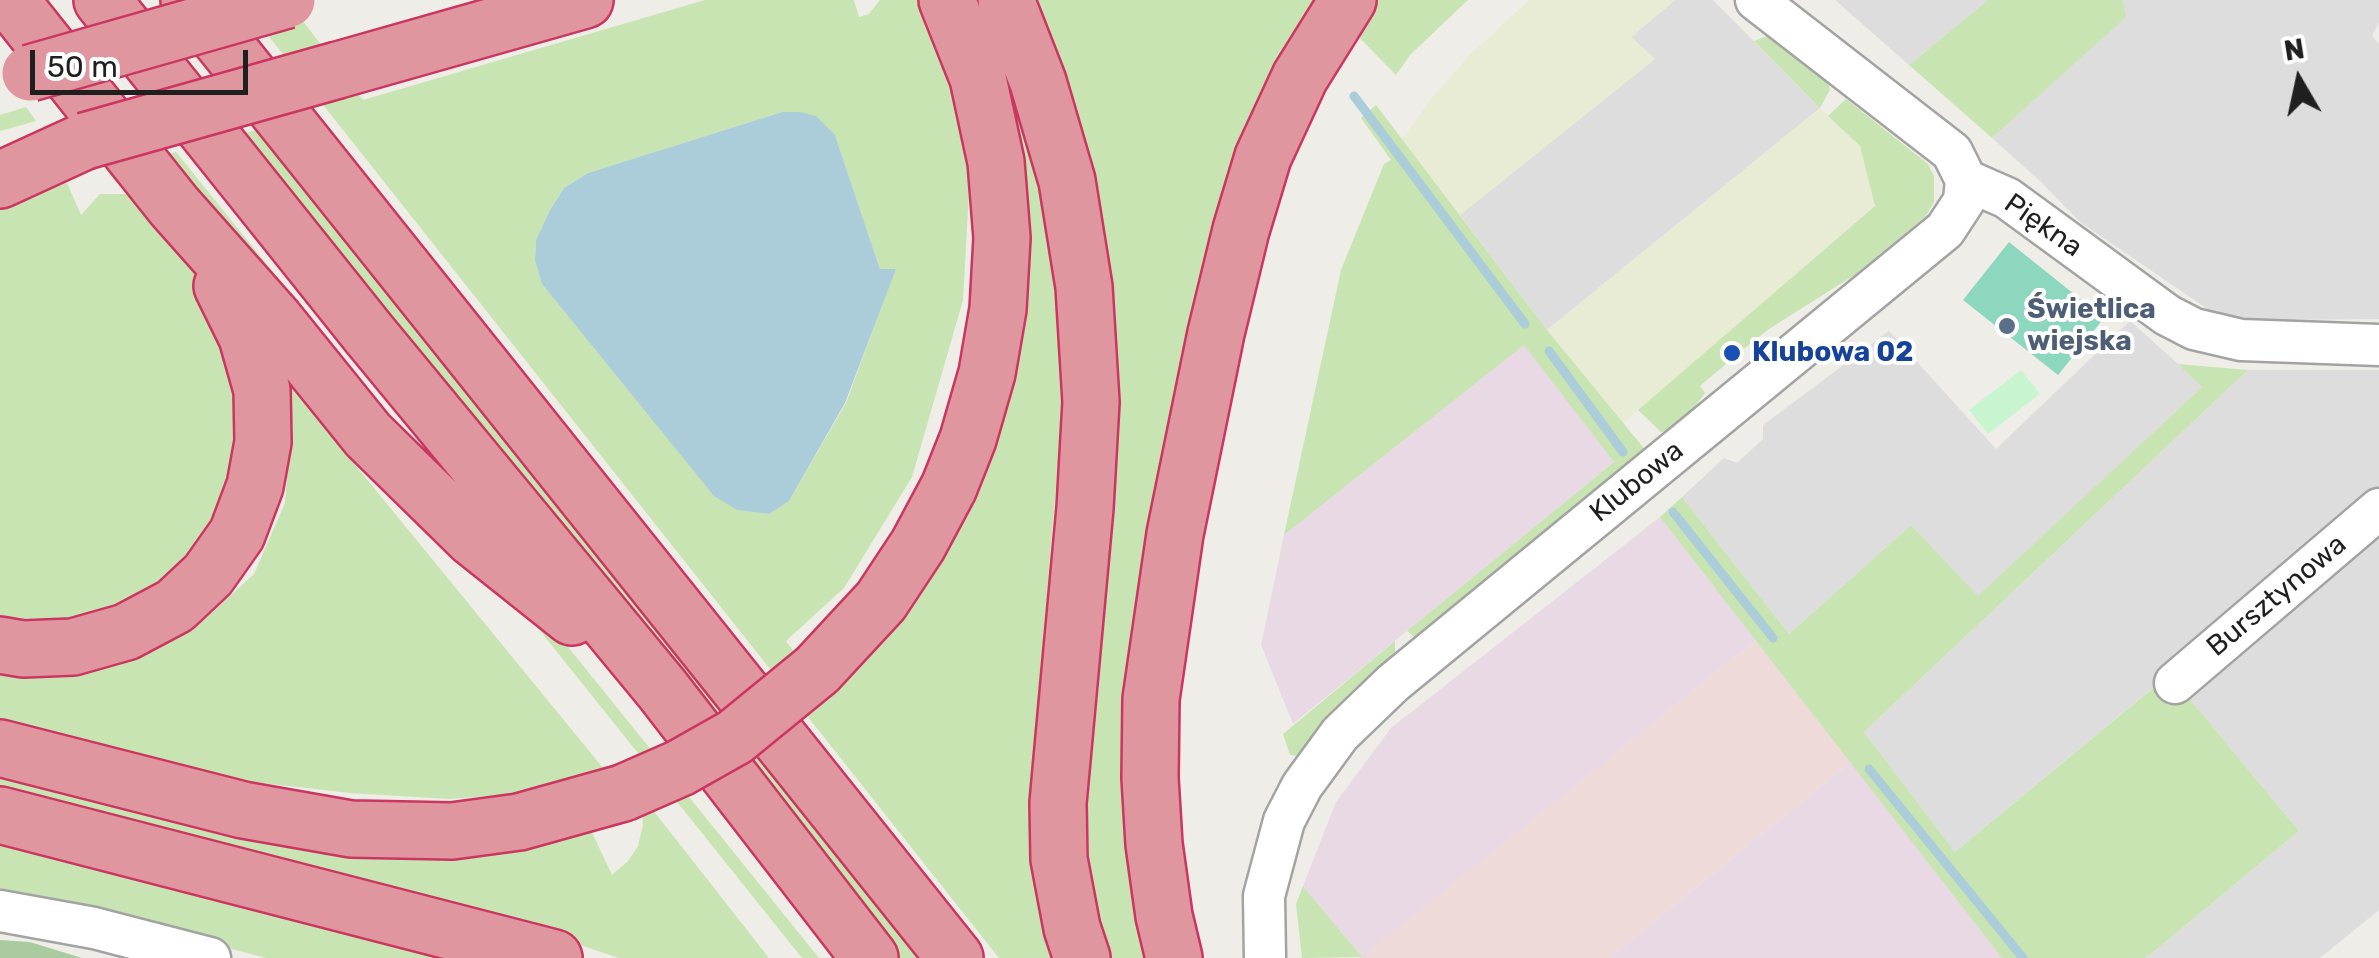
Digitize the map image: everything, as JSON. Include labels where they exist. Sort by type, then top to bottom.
[{"type":"highway","points":[[10,0],[174,206],[276,320],[368,435],[474,538],[662,688]]},
{"type":"highway","points":[[102,0],[369,334],[662,688],[870,958]]},
{"type":"highway","points":[[189,0],[955,958]]},
{"type":"highway","points":[[15,78],[288,0]]},
{"type":"highway","points":[[0,166],[586,0]]},
{"type":"highway","points":[[0,748],[244,810],[350,829],[436,831],[502,824],[572,810],[680,768],[735,737],[817,670],[881,601],[918,544],[948,487],[987,374],[998,309],[1002,238],[996,162],[978,78],[947,0]]},
{"type":"highway","points":[[1006,0],[1038,82],[1067,180],[1084,286],[1091,402],[1058,803],[1060,859],[1072,928],[1082,958]]},
{"type":"highway","points":[[1174,958],[1154,844],[1150,778],[1151,699],[1172,550],[1216,333],[1264,157],[1300,77],[1348,0]]},
{"type":"highway","points":[[0,180],[85,141]]},
{"type":"highway","points":[[0,646],[73,647],[126,632],[175,606],[208,575],[237,534],[255,486],[262,390],[248,337],[174,206]]},
{"type":"highway","points":[[0,814],[554,958]]},
{"type":"street","name":"Piękna","points":[[1756,0],[1952,152],[1966,180],[2006,198],[2167,315],[2194,329],[2241,340],[2379,345]]},
{"type":"street","name":"Klubowa","points":[[1265,958],[1264,896],[1284,821],[1302,786],[1340,734],[1394,683],[1945,230],[1964,201],[1966,180]]},
{"type":"street","name":"Bursztynowa","points":[[2175,683],[2379,509]]},
{"type":"street","points":[[0,911],[94,928],[210,958]]},
{"type":"shaded area","points":[[1675,0],[1713,0],[1820,108],[1547,330],[1460,215],[1654,59],[1631,37]]},
{"type":"shaded area","points":[[1835,0],[1988,0],[1909,65]]},
{"type":"shaded area","points":[[2123,0],[2379,0],[2379,22],[2372,36],[2379,44],[2379,319],[2260,320],[2212,312],[2080,222],[1992,138],[2125,17]]},
{"type":"shaded area","points":[[2130,321],[2203,386],[1978,597],[1911,525],[1789,634],[1682,497],[1724,458],[1737,463],[1763,439],[1763,425],[1889,331],[1996,449]]},
{"type":"shaded area","points":[[1525,344],[1614,462],[1293,724],[1261,645],[1284,535]]},
{"type":"shaded area","points":[[2248,370],[2379,370],[2379,500],[1955,852],[1864,732]]},
{"type":"shaded area","points":[[1660,517],[1756,640],[1362,957],[1303,886],[1336,802],[1391,728]]},
{"type":"shaded area","points":[[2379,528],[2379,910],[2320,958],[2146,958],[2299,831],[2184,692]]},
{"type":"shaded area","points":[[1756,640],[1851,762],[1609,958],[1360,958]]},
{"type":"shaded area","points":[[1851,762],[2002,958],[1609,958]]},
{"type":"green space","points":[[240,0],[287,0],[363,100],[705,0],[854,0],[859,17],[869,14],[880,0],[921,0],[941,33],[971,157],[963,300],[912,477],[844,588],[786,641],[825,693],[992,437],[991,28],[1017,98],[1051,228],[1065,381],[1038,699],[1034,832],[1058,958],[999,958]],"holes":[[[782,112],[800,112],[835,135],[880,269],[895,270],[846,403],[789,501],[769,514],[738,510],[714,495],[542,284],[535,261],[536,240],[564,188],[588,173]]]},
{"type":"green space","points":[[1036,0],[1319,0],[1232,167],[1150,958],[1110,958],[1098,923],[1089,856],[1085,776],[1114,382],[1109,265],[1068,87]]},
{"type":"green space","points":[[1364,0],[1468,0],[1410,55],[1396,75],[1346,24]]},
{"type":"green space","points":[[1529,0],[1675,0],[1631,37],[1655,59],[1460,215],[1402,140],[1430,100],[1471,54]]},
{"type":"green space","points":[[1988,0],[2123,0],[2126,17],[1992,138],[1909,65]]},
{"type":"green space","points":[[0,19],[186,258],[211,307],[242,420],[234,485],[209,533],[182,568],[140,598],[92,618],[32,627],[0,621],[0,205],[67,183],[81,215],[100,194],[126,194],[0,35]]},
{"type":"green space","points":[[1770,35],[1825,73],[1830,90],[1820,108],[1754,41]]},
{"type":"green space","points":[[1846,99],[1928,164],[1934,176],[1934,202],[1926,216],[1856,274],[1742,350],[1736,344],[1722,357],[1727,363],[1700,386],[1705,393],[1677,431],[1661,432],[1638,410],[1875,206],[1860,146],[1828,116]]},
{"type":"green space","points":[[1376,105],[1547,330],[1647,452],[1423,635],[1414,637],[1407,631],[1614,462],[1524,345],[1284,535],[1341,270],[1384,164],[1391,160],[1361,118]]},
{"type":"green space","points":[[26,107],[36,121],[0,131],[0,115]]},
{"type":"green space","points":[[1820,108],[1860,146],[1875,206],[1622,424],[1547,330]]},
{"type":"green space","points":[[260,129],[722,710],[710,718],[241,134]]},
{"type":"green space","points":[[176,152],[357,376],[356,389],[163,156]]},
{"type":"green space","points":[[2009,242],[2104,318],[2058,375],[1963,300]]},
{"type":"green space","points":[[2178,364],[2248,370],[1864,732],[1955,852],[2153,688],[2168,705],[2184,692],[2299,831],[2146,958],[2002,958],[1660,517],[1682,497],[1789,634],[1911,525],[1978,596],[2202,387]]},
{"type":"green space","points":[[2021,370],[2040,394],[1988,434],[1969,410]]},
{"type":"green space","points":[[284,378],[603,768],[540,792],[449,799],[350,793],[227,779],[0,720],[0,670],[112,662],[192,631],[254,574],[285,503],[290,438]]},
{"type":"green space","points":[[537,627],[560,637],[819,958],[802,958]]},
{"type":"green space","points":[[1395,641],[1395,656],[1298,756],[1290,755],[1283,734]]},
{"type":"green space","points":[[752,747],[921,958],[900,958],[738,755]]},
{"type":"green space","points":[[0,767],[245,828],[587,822],[612,875],[638,846],[643,825],[641,802],[645,800],[769,958],[619,958],[541,932],[0,795]]},
{"type":"green space","points":[[0,841],[462,958],[266,958],[24,894],[0,893]]},
{"type":"green space","points":[[1303,886],[1362,957],[1302,958],[1296,904]]},
{"type":"green space","points":[[0,940],[30,942],[82,958],[0,958]]},
{"type":"water","points":[[782,112],[816,116],[835,135],[880,269],[896,269],[845,403],[789,501],[769,514],[737,510],[714,496],[542,284],[535,261],[536,240],[550,210],[564,188],[588,173]]},
{"type":"waterway","points":[[1354,96],[1525,324]]},
{"type":"waterway","points":[[1549,351],[1623,452]]},
{"type":"waterway","points":[[1673,512],[1773,638]]},
{"type":"waterway","points":[[1869,769],[2023,958]]},
{"type":"place","name":"Świetlica wiejska","points":[[2007,326]]},
{"type":"place","name":"Klubowa 02","points":[[1732,353]]}]
